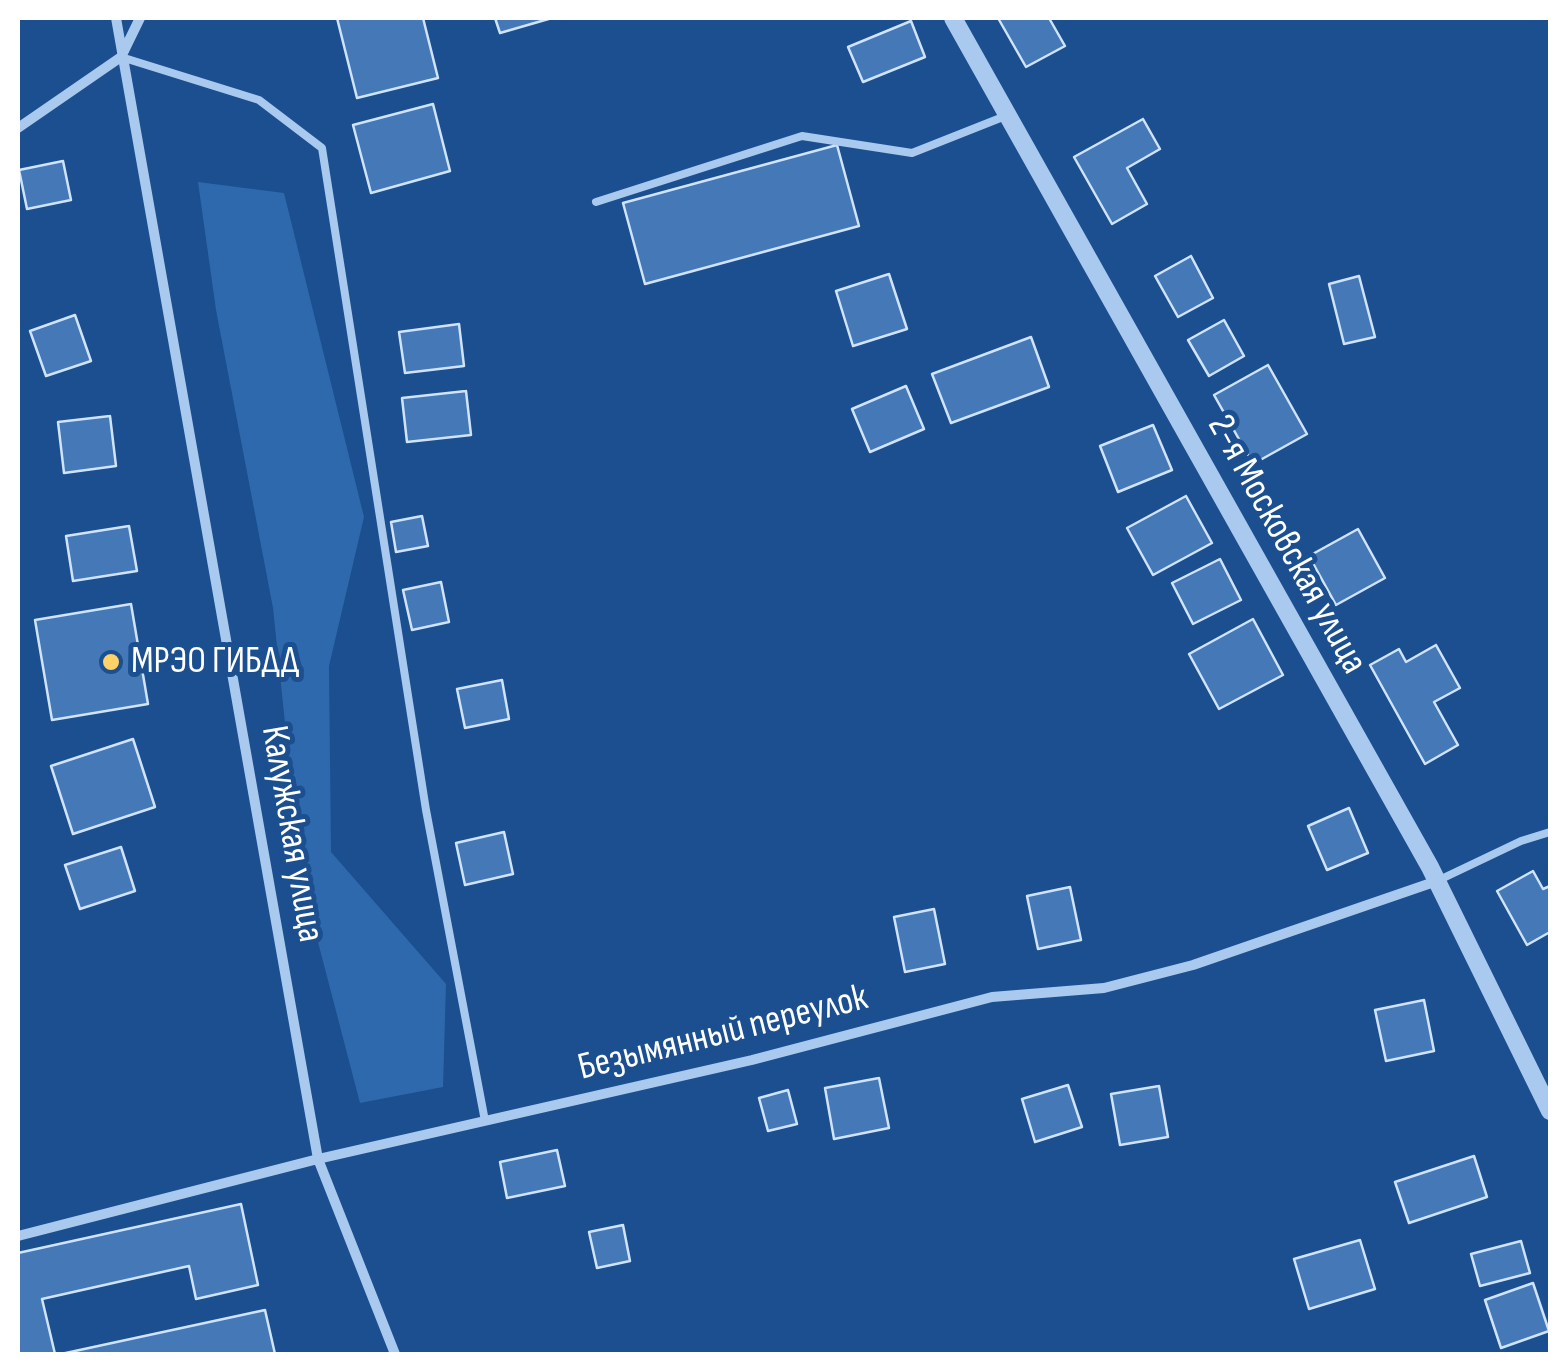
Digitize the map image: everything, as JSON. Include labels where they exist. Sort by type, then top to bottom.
[{"type":"street","name":"Калужская улица","points":[[116,18],[318,1159],[395,1354]]},
{"type":"street","points":[[18,128],[121,57],[140,18]]},
{"type":"street","name":"2-я Московская улица","points":[[953,18],[1438,881],[1550,1111]]},
{"type":"street","name":"Безымянный переулок","points":[[18,1236],[318,1159],[752,1060],[992,997],[1104,988],[1193,964],[1438,881]]},
{"type":"lane","points":[[121,57],[259,100],[322,148],[426,810],[485,1121]]},
{"type":"lane","points":[[596,202],[802,136],[912,153],[1008,115]]},
{"type":"lane","points":[[1438,881],[1521,840],[1550,832]]},
{"type":"shaded area","points":[[198,182],[284,193],[364,517],[329,666],[331,852],[446,984],[443,1087],[360,1103],[301,877],[273,608],[216,310]]},
{"type":"building","points":[[337,18],[423,18],[438,78],[357,98]]},
{"type":"building","points":[[495,18],[552,18],[500,33]]},
{"type":"building","points":[[998,18],[1049,18],[1065,46],[1026,67]]},
{"type":"building","points":[[911,21],[925,57],[863,82],[848,47]]},
{"type":"building","points":[[433,104],[450,171],[371,193],[353,125]]},
{"type":"building","points":[[1143,119],[1160,149],[1127,168],[1147,204],[1112,224],[1074,157]]},
{"type":"building","points":[[837,145],[859,226],[645,284],[623,203]]},
{"type":"building","points":[[63,161],[71,200],[27,209],[19,170]]},
{"type":"building","points":[[1191,256],[1213,298],[1178,317],[1155,276]]},
{"type":"building","points":[[889,274],[907,329],[853,346],[836,291]]},
{"type":"building","points":[[1359,276],[1375,337],[1344,344],[1329,284]]},
{"type":"building","points":[[75,315],[91,361],[46,376],[30,331]]},
{"type":"building","points":[[1224,320],[1244,356],[1209,376],[1188,340]]},
{"type":"building","points":[[459,324],[464,366],[405,373],[399,332]]},
{"type":"building","points":[[1031,337],[1049,387],[951,423],[932,374]]},
{"type":"building","points":[[1268,365],[1307,434],[1253,464],[1214,395]]},
{"type":"building","points":[[906,386],[924,429],[870,452],[852,409]]},
{"type":"building","points":[[466,391],[471,435],[407,442],[402,398]]},
{"type":"building","points":[[110,416],[116,466],[64,473],[58,422]]},
{"type":"building","points":[[1153,425],[1172,470],[1118,492],[1100,446]]},
{"type":"building","points":[[1186,496],[1212,543],[1153,575],[1127,528]]},
{"type":"building","points":[[422,516],[428,546],[396,552],[391,522]]},
{"type":"building","points":[[129,526],[137,571],[73,581],[66,536]]},
{"type":"building","points":[[1358,529],[1385,578],[1336,605],[1309,556]]},
{"type":"building","points":[[1220,559],[1241,600],[1193,624],[1172,583]]},
{"type":"building","points":[[441,582],[449,622],[412,630],[403,590]]},
{"type":"building","points":[[131,604],[148,704],[52,720],[35,620]]},
{"type":"building","points":[[1253,619],[1283,675],[1219,709],[1189,654]]},
{"type":"building","points":[[1436,645],[1460,688],[1434,702],[1458,745],[1425,764],[1370,665],[1399,649],[1406,662]]},
{"type":"building","points":[[502,680],[509,719],[465,728],[457,689]]},
{"type":"building","points":[[133,739],[155,807],[73,834],[51,766]]},
{"type":"building","points":[[1349,808],[1368,853],[1327,870],[1308,826]]},
{"type":"building","points":[[504,832],[513,874],[465,885],[456,843]]},
{"type":"building","points":[[121,847],[135,891],[80,909],[65,865]]},
{"type":"building","points":[[1533,871],[1543,889],[1550,886],[1550,932],[1527,945],[1497,891]]},
{"type":"building","points":[[1070,887],[1081,940],[1038,949],[1027,896]]},
{"type":"building","points":[[934,909],[945,964],[905,972],[894,917]]},
{"type":"building","points":[[1424,1000],[1434,1051],[1386,1061],[1375,1010]]},
{"type":"building","points":[[879,1078],[889,1128],[834,1139],[825,1088]]},
{"type":"building","points":[[1068,1085],[1082,1127],[1035,1142],[1022,1099]]},
{"type":"building","points":[[1159,1086],[1168,1137],[1120,1145],[1111,1094]]},
{"type":"building","points":[[788,1090],[797,1124],[768,1131],[759,1098]]},
{"type":"building","points":[[557,1150],[565,1186],[507,1198],[500,1162]]},
{"type":"building","points":[[1474,1156],[1487,1197],[1409,1223],[1395,1182]]},
{"type":"building","points":[[241,1204],[258,1285],[196,1299],[189,1266],[42,1299],[55,1354],[18,1354],[18,1253]]},
{"type":"building","points":[[623,1225],[630,1261],[597,1268],[589,1232]]},
{"type":"building","points":[[1360,1240],[1375,1289],[1309,1309],[1294,1259]]},
{"type":"building","points":[[1521,1241],[1530,1273],[1480,1286],[1471,1254]]},
{"type":"building","points":[[1533,1283],[1549,1331],[1501,1348],[1485,1300]]},
{"type":"building","points":[[265,1310],[275,1354],[61,1354]]},
{"type":"place","name":"МРЭО ГИБДД","points":[[111,662]]}]
